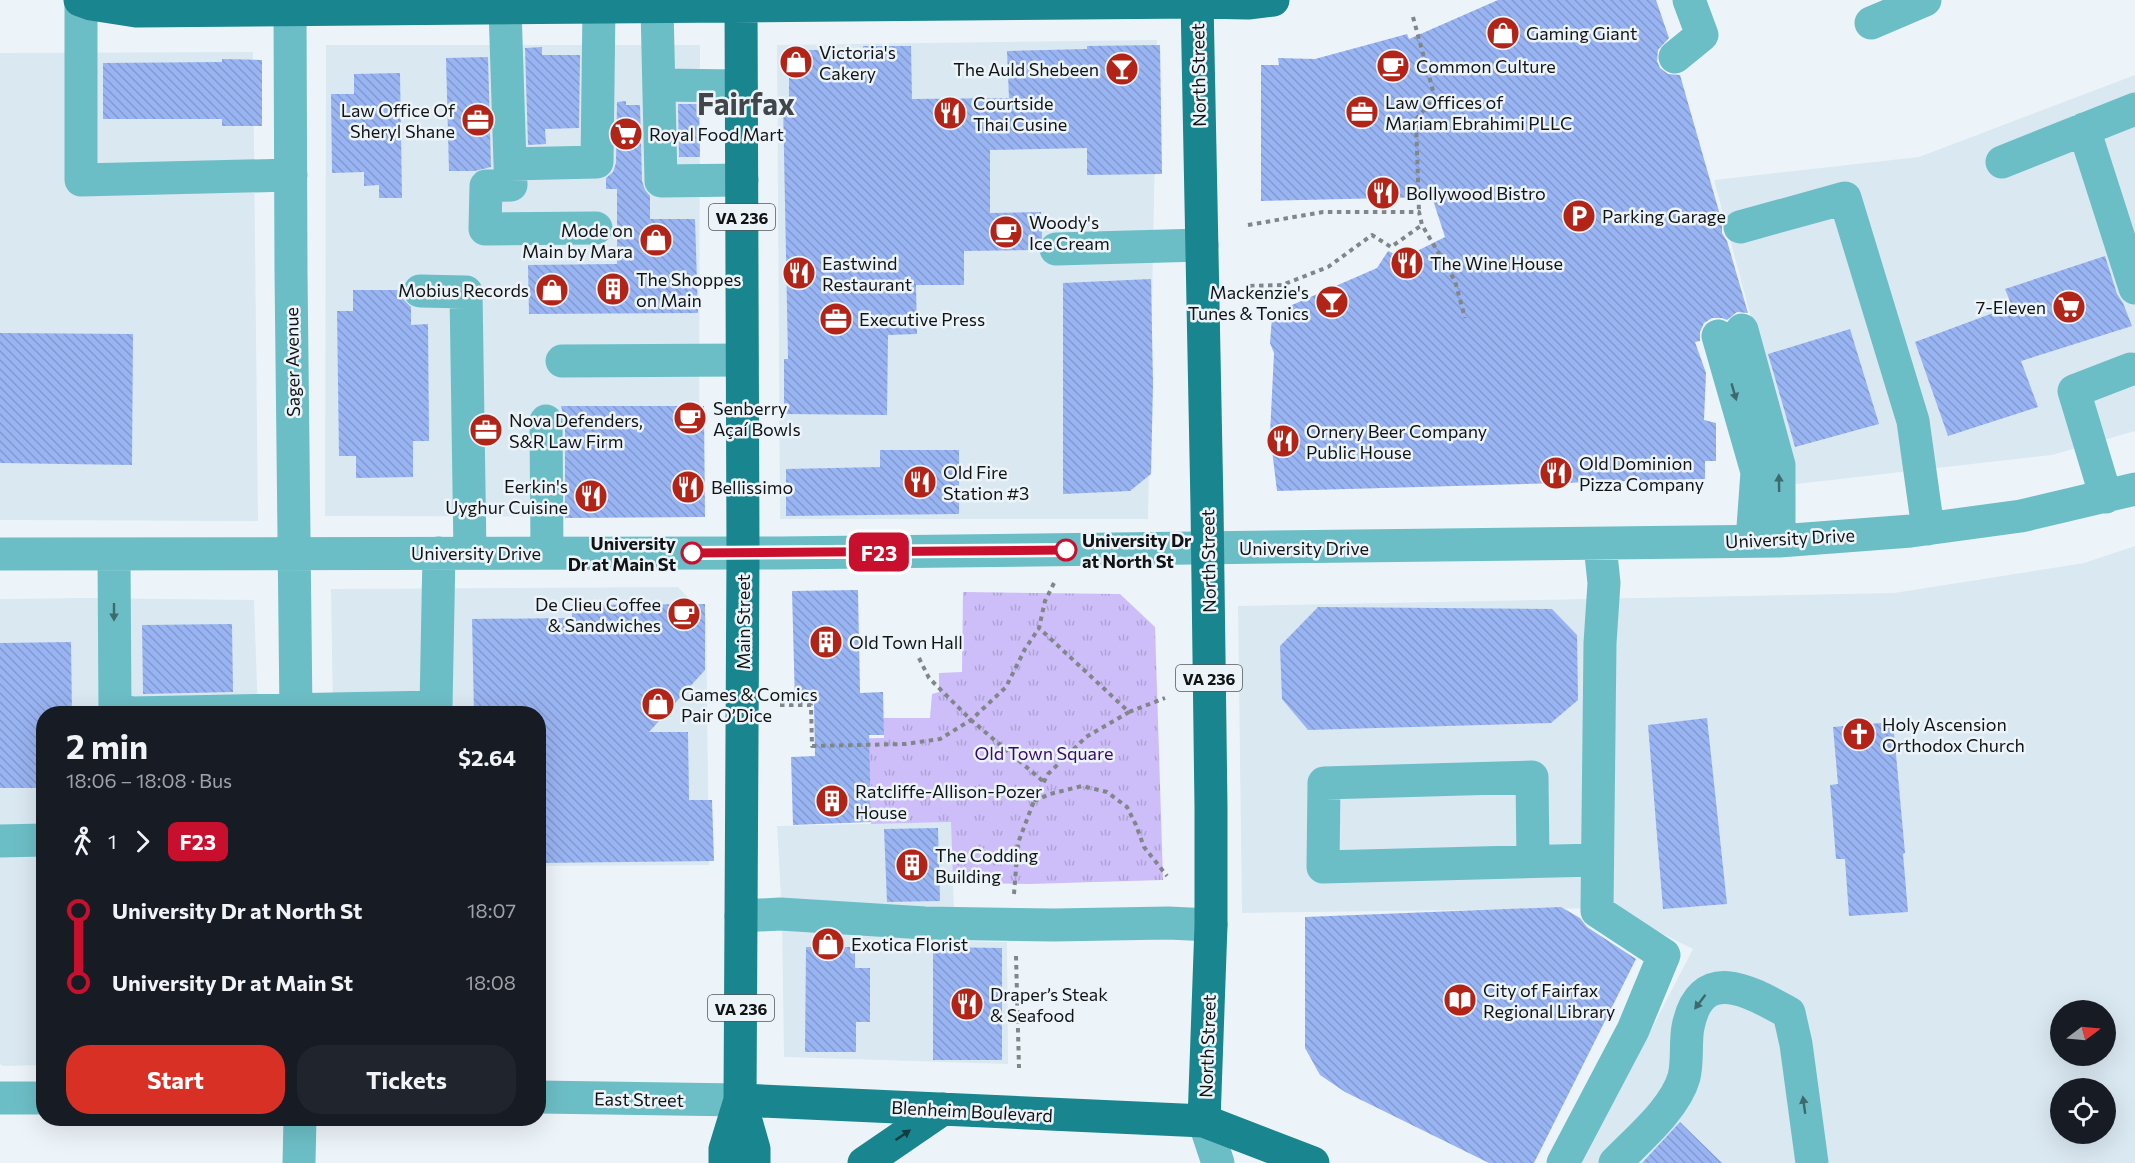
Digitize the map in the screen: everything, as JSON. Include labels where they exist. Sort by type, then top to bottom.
[{"type":"main road","points":[[80,0],[90,4],[136,11],[657,7],[741,3],[1197,1],[1248,3],[1274,0]]},
{"type":"main road","name":"North Street","points":[[1197,1],[1211,808],[1211,925],[1204,1121]]},
{"type":"main road","name":"Main Street","points":[[741,3],[743,554],[740,1100],[754,1149],[754,1163]]},
{"type":"main road","name":"Main Street","points":[[725,1163],[725,1149],[740,1100]]},
{"type":"main road","name":"Blenheim Boulevard","points":[[740,1100],[1204,1121],[1313,1163]]},
{"type":"main road","points":[[864,1163],[943,1109]]},
{"type":"main road","points":[[1204,1121],[1248,1163]]},
{"type":"street","points":[[80,0],[81,180],[291,175]]},
{"type":"street","points":[[1675,57],[1702,35],[1689,0]]},
{"type":"street","points":[[1871,23],[1925,0]]},
{"type":"street","points":[[510,164],[597,162],[599,7]]},
{"type":"street","points":[[657,7],[661,181],[742,180]]},
{"type":"street","points":[[505,8],[511,185],[486,186],[485,230],[596,228]]},
{"type":"street","name":"Sager Avenue","points":[[290,10],[296,706]]},
{"type":"street","points":[[659,85],[741,86]]},
{"type":"street","points":[[2002,162],[2135,109]]},
{"type":"street","points":[[2084,129],[2135,288]]},
{"type":"street","points":[[1740,227],[1845,198],[1913,421],[1928,529]]},
{"type":"street","points":[[1056,249],[1202,245]]},
{"type":"street","points":[[420,291],[466,292],[454,553],[436,706]]},
{"type":"street","points":[[1730,333],[1779,465],[1766,541]]},
{"type":"street","points":[[562,361],[742,360]]},
{"type":"street","points":[[2125,499],[2074,391],[2134,372]]},
{"type":"street","points":[[546,421],[547,554]]},
{"type":"street","name":"University Drive","points":[[0,554],[743,554],[1600,545],[1766,541],[1928,529],[2125,499]]},
{"type":"street","points":[[1563,1163],[1633,1030],[1664,955],[1597,911],[1587,860],[1605,583],[1600,545]]},
{"type":"street","points":[[114,554],[115,706]]},
{"type":"street","points":[[1533,861],[1532,777],[1324,783],[1323,867],[1587,860]]},
{"type":"street","points":[[0,841],[36,840]]},
{"type":"street","points":[[741,916],[780,914],[925,923],[1211,925]]},
{"type":"street","points":[[1615,1163],[1670,1105],[1684,1077],[1688,1027],[1695,1006],[1708,991],[1724,985],[1760,996],[1789,1013],[1796,1044],[1812,1163]]},
{"type":"street","name":"East Street","points":[[546,1097],[740,1100]]},
{"type":"street","points":[[0,1098],[36,1098]]},
{"type":"street","points":[[1204,1121],[1218,1163]]},
{"type":"street","points":[[299,1163],[300,1126]]},
{"type":"path","points":[[1413,17],[1435,98],[1416,119],[1419,212],[1422,225],[1455,281],[1465,318]]},
{"type":"path","points":[[1248,225],[1323,212],[1419,212]]},
{"type":"path","points":[[1250,285],[1282,285],[1328,267],[1372,236],[1391,247],[1422,225]]},
{"type":"path","points":[[780,705],[811,705],[812,746],[905,744],[940,739],[971,720],[1006,687],[1025,649],[1039,628],[1045,601],[1054,583]]},
{"type":"path","points":[[1039,628],[1129,712]]},
{"type":"path","points":[[919,658],[929,678],[971,720],[1044,782]]},
{"type":"path","points":[[1019,1068],[1014,891],[1018,843],[1034,801],[1048,774],[1086,737],[1129,712],[1165,698]]},
{"type":"path","points":[[1034,801],[1050,794],[1082,786],[1107,792],[1127,807],[1144,847],[1167,876]]},
{"type":"shaded area","points":[[1157,40],[1148,519],[780,519],[777,45]]},
{"type":"shaded area","points":[[326,45],[700,45],[699,517],[325,516]]},
{"type":"shaded area","points":[[253,52],[258,521],[0,520],[0,53]]},
{"type":"shaded area","points":[[2135,75],[2135,431],[2052,455],[1796,484],[1714,180],[1919,157]]},
{"type":"shaded area","points":[[2135,546],[2135,1163],[1582,1163],[1693,949],[1611,908],[1242,913],[1238,606],[1894,593],[2084,563]]},
{"type":"shaded area","points":[[678,587],[706,617],[709,865],[546,866],[546,706],[333,706],[331,589]]},
{"type":"shaded area","points":[[0,599],[254,600],[258,706],[36,706],[36,1065],[3,1066],[0,1064]]},
{"type":"shaded area","points":[[951,822],[955,941],[1007,942],[1008,1064],[784,1057],[782,917],[777,826]]},
{"type":"green space","name":"Old Town Square","points":[[963,592],[1120,594],[1155,627],[1163,880],[1029,884],[953,883],[951,822],[871,824],[870,779],[833,739],[884,738],[883,718],[930,718],[932,694],[939,692],[939,673],[962,672]]},
{"type":"building","points":[[1498,0],[1656,0],[1669,38],[1658,50],[1657,61],[1660,68],[1668,74],[1680,75],[1722,222],[1722,233],[1727,241],[1748,313],[1737,312],[1727,320],[1712,318],[1704,323],[1700,332],[1700,341],[1695,342],[1706,373],[1704,420],[1716,423],[1716,461],[1705,461],[1705,479],[1277,491],[1270,434],[1274,353],[1270,343],[1272,317],[1292,305],[1377,268],[1388,251],[1403,258],[1445,237],[1432,197],[1261,201],[1261,65],[1279,65],[1278,58],[1315,59],[1407,34],[1409,39]]},
{"type":"building","points":[[1160,45],[1162,174],[1087,175],[1087,148],[990,150],[990,213],[1041,212],[1042,238],[1037,250],[964,251],[964,285],[916,285],[917,334],[888,335],[887,415],[784,414],[784,359],[788,359],[783,101],[789,100],[789,50],[863,50],[863,46],[911,46],[912,99],[1009,98],[1007,51],[1087,49],[1087,46]]},
{"type":"building","points":[[542,47],[542,55],[580,55],[579,128],[545,129],[546,144],[528,145],[525,48]]},
{"type":"building","points":[[488,57],[491,167],[475,171],[449,171],[446,58]]},
{"type":"building","points":[[222,59],[262,60],[262,126],[222,126],[222,119],[103,119],[103,63],[222,62]]},
{"type":"building","points":[[400,73],[402,198],[379,198],[379,185],[364,186],[364,172],[332,173],[331,94],[354,94],[354,74]]},
{"type":"building","points":[[626,101],[626,105],[640,105],[642,181],[650,196],[650,219],[695,219],[698,313],[529,314],[528,265],[617,264],[617,189],[606,189],[606,178],[613,172],[616,163],[617,102]]},
{"type":"building","points":[[678,104],[699,104],[700,157],[679,157]]},
{"type":"building","points":[[2105,256],[2117,294],[2132,326],[2021,361],[2038,407],[1948,436],[1915,342],[2012,306],[2005,289]]},
{"type":"building","points":[[1151,279],[1153,384],[1151,474],[1130,491],[1063,494],[1063,283]]},
{"type":"building","points":[[353,290],[401,290],[403,299],[411,307],[411,325],[428,324],[429,441],[413,441],[413,477],[356,478],[356,456],[339,456],[337,311],[353,311]]},
{"type":"building","points":[[1850,329],[1879,424],[1795,447],[1768,354]]},
{"type":"building","points":[[0,333],[133,334],[132,465],[0,463]]},
{"type":"building","points":[[561,406],[704,406],[705,517],[565,518],[565,421]]},
{"type":"building","points":[[880,450],[959,450],[959,514],[786,516],[786,469],[880,467]]},
{"type":"building","name":"Old Town Hall","points":[[858,590],[860,693],[883,692],[884,735],[869,735],[871,822],[793,825],[791,757],[815,756],[814,703],[795,703],[792,591]]},
{"type":"building","points":[[705,604],[705,670],[649,732],[688,732],[689,800],[712,800],[714,861],[546,863],[546,706],[474,706],[472,619],[572,618],[572,605]]},
{"type":"building","points":[[1318,607],[1552,609],[1577,635],[1578,700],[1551,723],[1308,730],[1282,699],[1280,646]]},
{"type":"building","points":[[232,624],[233,692],[143,694],[142,625]]},
{"type":"building","points":[[71,642],[72,706],[36,706],[36,788],[0,788],[0,643]]},
{"type":"building","points":[[1707,718],[1727,904],[1663,909],[1648,725]]},
{"type":"building","points":[[1893,722],[1908,912],[1849,916],[1845,859],[1836,859],[1830,785],[1838,784],[1833,727]]},
{"type":"building","name":"The Codding Building","points":[[938,828],[940,901],[887,902],[884,829]]},
{"type":"building","name":"City of Fairfax Regional Library","points":[[1561,907],[1636,959],[1534,1163],[1489,1163],[1345,1092],[1320,1075],[1305,1048],[1305,917]]},
{"type":"building","points":[[806,947],[855,947],[855,968],[870,968],[870,1022],[856,1022],[856,1052],[805,1052]]},
{"type":"building","name":"Draper’s Steak & Seafood","points":[[933,947],[1002,948],[1002,1060],[933,1060]]},
{"type":"building","points":[[1680,1122],[1722,1163],[1642,1163]]},
{"type":"bus line","name":"F23","points":[[692,553],[1066,550]]},
{"type":"place","name":"Gaming Giant","points":[[1503,33]]},
{"type":"place","name":"Victoria's Cakery","points":[[796,62]]},
{"type":"place","name":"Common Culture","points":[[1393,66]]},
{"type":"place","name":"The Auld Shebeen","points":[[1122,69]]},
{"type":"place","name":"Law Offices of Mariam Ebrahimi PLLC","points":[[1362,112]]},
{"type":"place","name":"Courtside Thai Cusine","points":[[950,113]]},
{"type":"place","name":"Law Office Of Sheryl Shane","points":[[478,120]]},
{"type":"place","name":"Royal Food Mart","points":[[626,134]]},
{"type":"place","name":"Bollywood Bistro","points":[[1383,193]]},
{"type":"place","name":"Parking Garage","points":[[1579,216]]},
{"type":"place","name":"Woody's Ice Cream","points":[[1006,232]]},
{"type":"place","name":"Mode on Main by Mara","points":[[656,240]]},
{"type":"place","name":"The Wine House","points":[[1407,263]]},
{"type":"place","name":"Eastwind Restaurant","points":[[799,273]]},
{"type":"place","name":"The Shoppes on Main","points":[[613,289]]},
{"type":"place","name":"Mobius Records","points":[[552,290]]},
{"type":"place","name":"Mackenzie's Tunes & Tonics","points":[[1332,302]]},
{"type":"place","name":"7-Eleven","points":[[2069,307]]},
{"type":"place","name":"Executive Press","points":[[836,319]]},
{"type":"place","name":"Senberry Açaí Bowls","points":[[690,418]]},
{"type":"place","name":"Nova Defenders, S&R Law Firm","points":[[486,430]]},
{"type":"place","name":"Ornery Beer Company Public House","points":[[1283,441]]},
{"type":"place","name":"Old Dominion Pizza Company","points":[[1556,473]]},
{"type":"place","name":"Old Fire Station #3","points":[[920,482]]},
{"type":"place","name":"Bellissimo","points":[[688,487]]},
{"type":"place","name":"Eerkin's Uyghur Cuisine","points":[[591,496]]},
{"type":"place","name":"University Dr at North St","points":[[1066,550]]},
{"type":"place","name":"University Dr at Main St","points":[[692,553]]},
{"type":"place","name":"De Clieu Coffee & Sandwiches","points":[[684,614]]},
{"type":"place","name":"Old Town Hall","points":[[826,642]]},
{"type":"place","name":"Games & Comics Pair O’Dice","points":[[658,704]]},
{"type":"place","name":"Holy Ascension Orthodox Church","points":[[1859,734]]},
{"type":"place","name":"Ratcliffe-Allison-Pozer House","points":[[832,801]]},
{"type":"place","name":"The Codding Building","points":[[912,865]]},
{"type":"place","name":"Exotica Florist","points":[[828,944]]},
{"type":"place","name":"City of Fairfax Regional Library","points":[[1460,1000]]},
{"type":"place","name":"Draper’s Steak & Seafood","points":[[967,1004]]},
{"type":"district","name":"Fairfax","points":[[746,102]]}]
